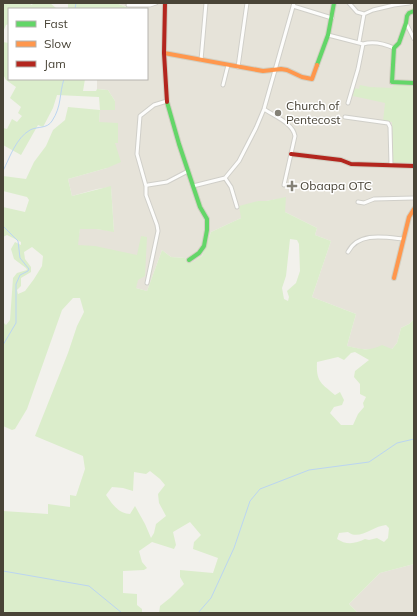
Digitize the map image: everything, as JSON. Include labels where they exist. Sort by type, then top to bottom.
[{"type":"street","points":[[128,5],[150,5],[156,3]]},
{"type":"street","points":[[165,3],[164,53],[167,101],[200,207],[207,219],[207,230],[204,246],[199,253],[189,260]]},
{"type":"street","points":[[201,60],[206,3]]},
{"type":"street","points":[[238,67],[248,3]]},
{"type":"street","points":[[164,53],[228,66],[263,71],[287,70],[302,77],[312,79],[328,35],[334,3]]},
{"type":"street","points":[[349,3],[357,12],[364,14],[394,4],[409,3]]},
{"type":"street","points":[[193,186],[225,178],[239,161],[264,109],[294,4],[332,18]]},
{"type":"street","points":[[414,10],[407,16],[406,24],[399,43],[394,48],[392,82],[414,84]]},
{"type":"street","points":[[359,42],[364,14]]},
{"type":"street","points":[[406,24],[414,39]]},
{"type":"street","points":[[328,35],[363,44],[369,42],[394,48]]},
{"type":"street","points":[[348,103],[358,69],[363,44]]},
{"type":"street","points":[[223,85],[228,66]]},
{"type":"street","points":[[148,283],[158,231],[146,195],[146,186],[137,154],[140,116],[154,105],[167,101]]},
{"type":"street","points":[[264,109],[288,124],[294,130],[295,136],[284,184]]},
{"type":"street","points":[[345,117],[388,123],[390,127],[392,165]]},
{"type":"street","points":[[291,154],[341,160],[351,164],[414,166]]},
{"type":"street","points":[[146,186],[167,182],[188,171]]},
{"type":"street","points":[[225,178],[232,187],[237,207]]},
{"type":"street","points":[[358,202],[364,203],[374,199],[414,198]]},
{"type":"street","points":[[394,278],[409,216],[414,209]]},
{"type":"street","points":[[348,252],[351,246],[357,241],[366,238],[379,237],[403,239]]},
{"type":"shaded area","points":[[116,3],[414,3],[414,319],[409,324],[401,328],[397,343],[392,349],[360,349],[347,346],[356,314],[312,297],[331,241],[315,235],[317,228],[285,212],[285,198],[258,201],[241,218],[211,232],[202,256],[193,263],[185,258],[171,257],[162,250],[147,291],[93,276],[77,245],[80,229],[114,231],[111,187],[72,196],[68,179],[107,168],[99,122],[100,110],[115,101],[108,90],[97,89],[97,80],[148,80],[148,8],[128,7]]},
{"type":"shaded area","points":[[414,564],[414,613],[358,613],[349,604],[380,573]]},
{"type":"green space","points":[[3,3],[28,3],[32,5],[33,3],[50,3],[56,8],[8,8],[8,24],[6,25],[3,32]]},
{"type":"green space","points":[[68,3],[116,3],[129,8],[68,8]]},
{"type":"green space","points":[[3,42],[8,43],[8,80],[85,80],[83,91],[96,91],[97,89],[108,90],[115,101],[115,110],[100,110],[99,97],[57,95],[53,108],[43,127],[38,125],[21,155],[3,145],[3,128],[7,129],[12,119],[17,122],[22,116],[18,113],[21,107],[10,98],[16,87],[6,80],[3,74]]},
{"type":"green space","points":[[360,85],[392,88],[394,85],[414,85],[414,163],[393,164],[392,122],[383,121],[385,103],[353,96],[354,88],[359,89]]},
{"type":"green space","points":[[68,107],[100,110],[99,122],[118,123],[118,143],[115,143],[121,162],[107,168],[68,179],[72,196],[111,186],[114,232],[96,229],[80,229],[78,245],[95,246],[137,255],[141,236],[147,237],[145,276],[138,280],[136,288],[147,291],[162,250],[171,257],[185,258],[193,262],[202,256],[211,232],[241,218],[239,206],[258,201],[286,197],[285,212],[317,228],[315,235],[331,241],[312,297],[356,314],[347,346],[361,349],[373,349],[382,345],[392,349],[397,343],[401,328],[409,324],[414,319],[414,564],[380,573],[349,604],[358,613],[159,613],[160,606],[184,584],[180,577],[180,570],[213,573],[218,558],[193,549],[194,542],[201,535],[190,522],[173,532],[176,545],[174,549],[152,542],[139,551],[142,562],[147,568],[144,570],[123,571],[123,593],[137,594],[137,605],[142,609],[142,613],[3,613],[3,511],[48,514],[48,504],[70,507],[70,495],[76,496],[85,469],[83,456],[35,436],[68,353],[77,326],[84,312],[80,298],[73,298],[62,310],[27,409],[15,429],[12,430],[3,426],[3,322],[6,325],[10,320],[13,278],[17,273],[27,270],[14,259],[11,249],[15,242],[21,245],[21,242],[7,235],[3,237],[3,207],[25,212],[29,200],[27,197],[3,191],[3,176],[26,179],[34,162],[46,146],[53,130],[65,120]],"holes":[[[290,239],[297,240],[299,244],[300,271],[296,283],[287,291],[289,297],[288,301],[284,299],[282,288],[286,276]],[[32,247],[43,256],[42,266],[25,291],[18,294],[17,290],[21,286],[21,278],[31,272],[31,267],[25,259],[24,252]],[[355,352],[369,360],[355,371],[354,377],[360,384],[360,394],[366,397],[363,403],[364,407],[358,414],[353,425],[341,425],[330,413],[334,407],[342,405],[344,400],[340,392],[335,395],[320,382],[317,374],[317,362],[338,357],[344,360],[351,353]],[[150,471],[165,485],[158,494],[159,503],[166,516],[156,524],[151,538],[135,506],[130,514],[126,514],[113,505],[106,495],[112,487],[133,491],[134,472],[146,474]],[[386,525],[389,528],[388,538],[384,542],[377,538],[369,540],[365,539],[351,543],[337,539],[339,533],[348,532],[357,535]]]},
{"type":"waterway","points":[[75,8],[76,3]]},
{"type":"waterway","points":[[3,171],[14,148],[25,133],[48,125],[52,121],[59,105],[64,80]]},
{"type":"waterway","points":[[3,226],[18,241],[20,258],[29,269],[20,275],[16,284],[16,323],[3,345]]},
{"type":"waterway","points":[[198,613],[211,598],[234,548],[250,501],[260,489],[309,470],[369,462],[397,443],[414,439]]},
{"type":"waterway","points":[[3,571],[89,586],[122,613]]},
{"type":"traffic: fast","points":[[317,65],[328,35],[334,3]]},
{"type":"traffic: fast","points":[[414,11],[409,13],[407,16],[399,43],[394,48],[392,82],[414,83]]},
{"type":"traffic: fast","points":[[167,102],[200,207],[207,219],[207,230],[204,246],[199,253],[189,260]]},
{"type":"traffic: slow","points":[[164,53],[263,71],[281,69],[287,70],[302,77],[312,79],[317,65]]},
{"type":"traffic: slow","points":[[394,278],[409,217],[414,209]]},
{"type":"traffic: jam","points":[[165,3],[164,53],[167,102]]},
{"type":"traffic: jam","points":[[291,154],[341,160],[351,164],[414,166]]},
{"type":"place","name":"Church of Pentecost","points":[[278,113]]},
{"type":"place","name":"Obaapa OTC","points":[[292,186]]}]
